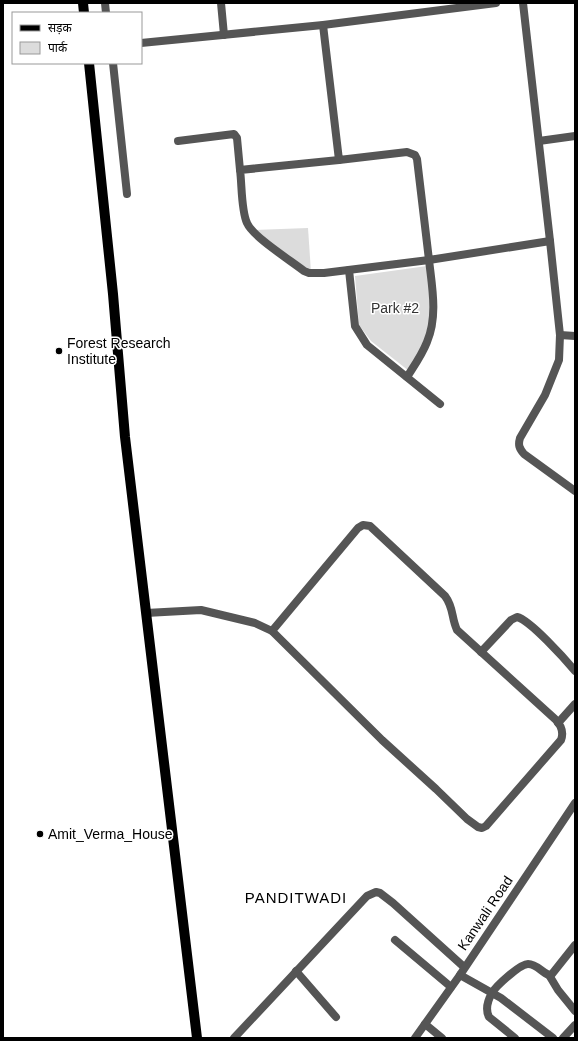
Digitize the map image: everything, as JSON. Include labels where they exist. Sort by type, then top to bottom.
[{"type":"main road","points":[[88,64],[113,294],[125,437],[196,1038]]},
{"type":"street","points":[[221,3],[224,35]]},
{"type":"street","points":[[142,43],[323,25],[496,3]]},
{"type":"street","points":[[523,3],[560,335],[559,360],[556,371],[520,438],[519,444],[520,449],[524,454],[575,491]]},
{"type":"street","points":[[323,25],[339,160]]},
{"type":"street","points":[[113,64],[126,194]]},
{"type":"street","points":[[178,141],[234,134],[237,138],[244,215],[247,223],[258,236],[304,271],[310,273],[316,274],[429,260],[550,241]]},
{"type":"street","points":[[539,141],[575,136]]},
{"type":"street","points":[[240,170],[407,152],[415,155],[417,159],[429,260],[432,294],[432,323],[427,342],[407,377]]},
{"type":"street","points":[[349,270],[355,326],[367,345],[440,404]]},
{"type":"street","points":[[560,335],[575,336]]},
{"type":"street","points":[[146,613],[201,610],[255,623],[272,631],[382,740],[467,819],[478,827],[482,828],[486,826],[563,736],[558,722],[457,630],[453,622],[451,606],[445,596],[370,526],[363,525],[358,528],[272,631]]},
{"type":"street","points":[[481,652],[511,620],[517,617],[528,624],[560,653],[575,670]]},
{"type":"street","points":[[558,722],[575,704]]},
{"type":"street","name":"Kanwali Road","points":[[415,1038],[460,975],[575,803]]},
{"type":"street","points":[[234,1038],[367,896],[376,892],[380,893],[394,903],[464,967]]},
{"type":"street","points":[[395,940],[451,986]]},
{"type":"street","points":[[549,975],[555,971],[575,945]]},
{"type":"street","points":[[515,1038],[489,1017],[486,1009],[492,992],[514,971],[524,964],[535,965],[549,975],[558,990],[575,1010]]},
{"type":"street","points":[[296,972],[336,1017]]},
{"type":"street","points":[[460,975],[492,992],[524,1014],[553,1038]]},
{"type":"street","points":[[425,1024],[442,1038]]},
{"type":"street","points":[[563,1038],[575,1025]]},
{"type":"green space","points":[[308,228],[311,272],[253,230]]},
{"type":"green space","name":"Park #2","points":[[427,266],[432,307],[423,348],[409,371],[371,341],[359,325],[355,276]]},
{"type":"place","name":"Forest Research Institute","points":[[59,351]]},
{"type":"place","name":"Amit_Verma_House","points":[[40,834]]},
{"type":"district","name":"PANDITWADI","points":[[296,897]]}]
